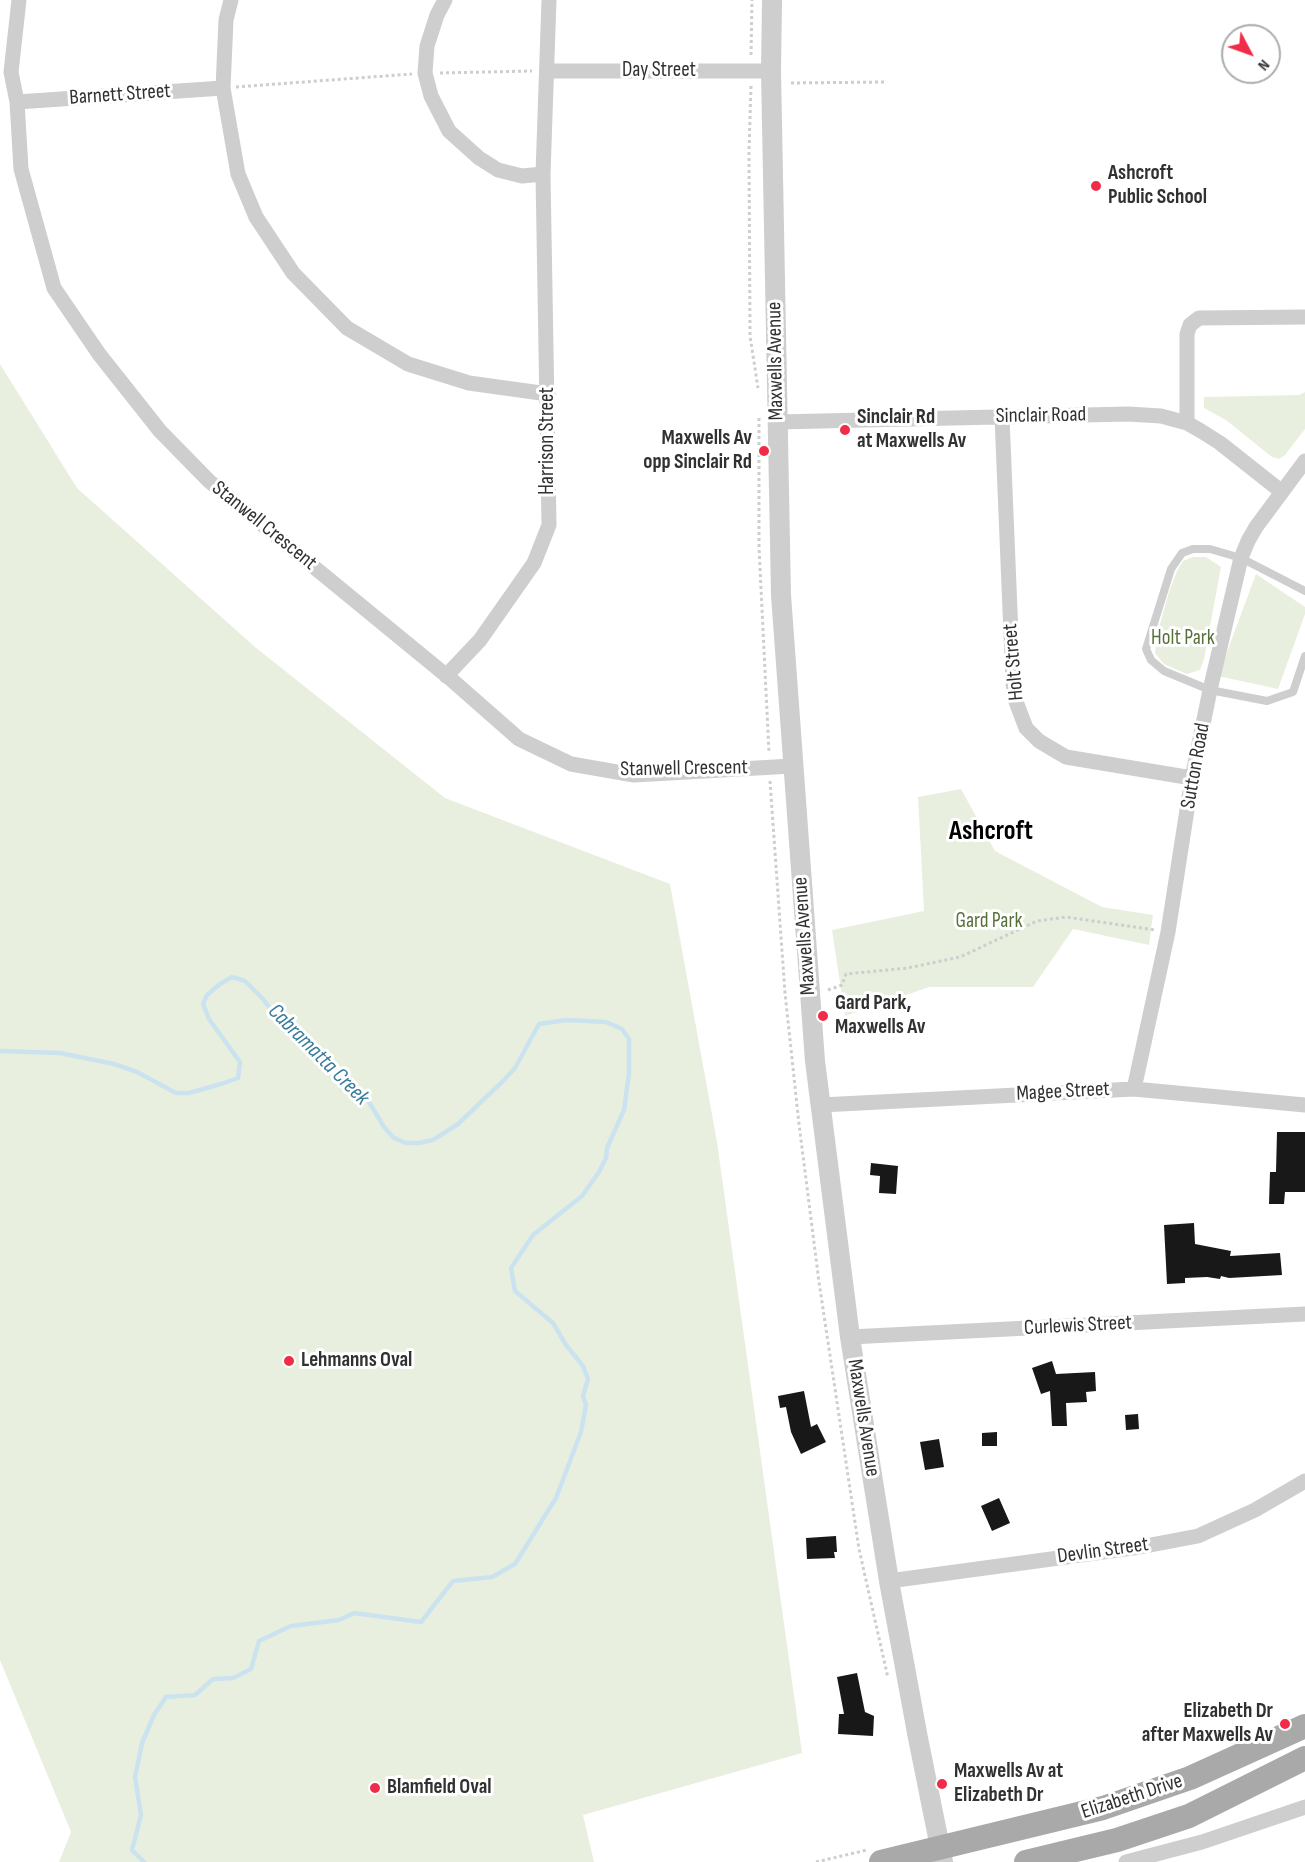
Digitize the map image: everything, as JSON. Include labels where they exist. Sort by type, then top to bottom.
[{"type":"main road","name":"Elizabeth Drive","points":[[881,1862],[942,1855],[1146,1794],[1199,1774],[1305,1726]]},
{"type":"main road","name":"Elizabeth Drive","points":[[1026,1862],[1117,1840],[1189,1816],[1305,1758]]},
{"type":"street","name":"Stanwell Crescent","points":[[19,0],[11,72],[17,102],[21,169],[54,288],[99,354],[160,431],[209,481],[519,739],[570,764],[634,775],[792,766]]},
{"type":"street","points":[[231,0],[226,20],[223,88],[238,174],[256,217],[292,273],[347,328],[408,364],[469,383],[548,394]]},
{"type":"street","points":[[446,0],[437,15],[427,46],[424,74],[431,96],[448,131],[479,158],[498,170],[522,176],[543,174]]},
{"type":"street","name":"Harrison Street","points":[[446,676],[480,640],[534,563],[549,525],[543,174],[549,0]]},
{"type":"street","name":"Maxwells Avenue","points":[[771,0],[781,595],[808,991],[850,1337],[889,1581],[942,1855]]},
{"type":"street","name":"Day Street","points":[[547,71],[771,71]]},
{"type":"street","name":"Barnett Street","points":[[17,102],[223,88]]},
{"type":"street","points":[[1187,423],[1187,334],[1190,325],[1201,318],[1305,316]]},
{"type":"street","name":"Sinclair Road","points":[[777,422],[1128,414],[1161,416],[1187,423],[1220,443],[1282,492]]},
{"type":"street","name":"Holt Street","points":[[1002,417],[1013,683],[1017,706],[1026,728],[1039,741],[1066,757],[1192,778]]},
{"type":"street","name":"Sutton Road","points":[[1134,1089],[1168,932],[1192,778],[1241,558],[1248,541],[1305,461]]},
{"type":"street","name":"Magee Street","points":[[821,1105],[1134,1089],[1305,1105]]},
{"type":"street","name":"Curlewis Street","points":[[850,1337],[1305,1314]]},
{"type":"street","name":"Devlin Street","points":[[889,1581],[1140,1548],[1198,1536],[1255,1510],[1305,1480]]},
{"type":"street","points":[[1126,1862],[1202,1842],[1305,1807]]},
{"type":"lane","points":[[1305,591],[1241,558],[1202,548],[1182,553],[1171,569],[1146,650],[1151,660],[1164,671],[1210,690],[1267,700],[1293,692],[1305,656]]},
{"type":"path","points":[[223,88],[424,74],[547,71]]},
{"type":"path","points":[[791,83],[886,82]]},
{"type":"path","points":[[828,990],[842,985],[846,974],[908,968],[960,957],[1037,921],[1066,917],[1168,932]]},
{"type":"green space","points":[[0,364],[77,488],[255,647],[445,798],[670,884],[717,1142],[802,1753],[583,1815],[594,1862],[59,1862],[71,1832],[0,1660]]},
{"type":"green space","points":[[1305,392],[1305,429],[1285,455],[1279,459],[1272,457],[1226,420],[1204,408],[1204,397],[1299,395]]},
{"type":"green space","name":"Holt Park","points":[[1193,557],[1206,557],[1221,567],[1204,659],[1200,670],[1187,674],[1164,664],[1155,653],[1157,635],[1177,571],[1183,561]]},
{"type":"green space","points":[[1256,574],[1305,607],[1305,614],[1278,689],[1218,676]]},
{"type":"green space","name":"Gard Park","points":[[961,789],[995,851],[1102,907],[1153,915],[1149,945],[1073,929],[1033,987],[929,987],[845,1016],[832,930],[924,911],[918,797]]},
{"type":"building","points":[[1277,1132],[1305,1132],[1305,1192],[1285,1192],[1284,1204],[1269,1204],[1270,1172],[1276,1172]]},
{"type":"building","points":[[871,1163],[898,1166],[896,1194],[879,1193],[880,1176],[870,1175]]},
{"type":"building","points":[[1194,1223],[1195,1244],[1231,1251],[1230,1256],[1280,1253],[1282,1275],[1229,1278],[1221,1276],[1220,1279],[1185,1278],[1185,1283],[1167,1284],[1164,1225]]},
{"type":"building","points":[[1052,1361],[1056,1374],[1095,1372],[1096,1391],[1086,1392],[1087,1402],[1066,1403],[1067,1426],[1052,1426],[1050,1391],[1041,1394],[1032,1368]]},
{"type":"building","points":[[804,1391],[811,1427],[817,1424],[826,1442],[801,1454],[791,1432],[786,1407],[780,1408],[778,1396]]},
{"type":"building","points":[[1138,1414],[1139,1429],[1126,1430],[1125,1415]]},
{"type":"building","points":[[997,1432],[997,1446],[982,1446],[982,1433]]},
{"type":"building","points":[[939,1439],[944,1467],[925,1470],[920,1442]]},
{"type":"building","points":[[999,1498],[1010,1523],[992,1531],[981,1506]]},
{"type":"building","points":[[836,1536],[835,1558],[807,1559],[806,1538]]},
{"type":"building","points":[[857,1673],[865,1712],[874,1716],[873,1736],[838,1734],[839,1714],[844,1714],[837,1677]]},
{"type":"waterway","name":"Cabramatta Creek","points":[[0,1051],[60,1053],[114,1064],[137,1072],[176,1093],[189,1093],[221,1084],[238,1078],[240,1062],[209,1019],[203,1004],[207,995],[232,977],[245,981],[303,1042],[358,1088],[394,1138],[406,1143],[419,1143],[433,1140],[458,1124],[505,1079],[515,1068],[539,1024],[566,1020],[606,1022],[622,1029],[629,1039],[629,1073],[624,1110],[599,1172],[582,1196],[533,1235],[511,1268],[515,1291],[553,1323],[566,1345],[583,1366],[588,1379],[583,1396],[586,1405],[581,1432],[556,1498],[515,1564],[492,1577],[453,1581],[421,1622],[354,1613],[339,1620],[291,1626],[259,1641],[251,1669],[233,1678],[213,1679],[195,1695],[166,1697],[154,1715],[142,1743],[135,1777],[141,1815],[132,1850],[144,1862]]},
{"type":"place","name":"Ashcroft Public School","points":[[1096,186]]},
{"type":"place","name":"Sinclair Rd at Maxwells Av","points":[[845,430]]},
{"type":"place","name":"Maxwells Av opp Sinclair Rd","points":[[764,451]]},
{"type":"place","name":"Gard Park, Maxwells Av","points":[[823,1016]]},
{"type":"place","name":"Lehmanns Oval","points":[[289,1361]]},
{"type":"place","name":"Elizabeth Dr after Maxwells Av","points":[[1285,1724]]},
{"type":"place","name":"Maxwells Av at Elizabeth Dr","points":[[942,1784]]},
{"type":"place","name":"Blamfield Oval","points":[[375,1788]]},
{"type":"district","name":"Ashcroft","points":[[991,832]]}]
